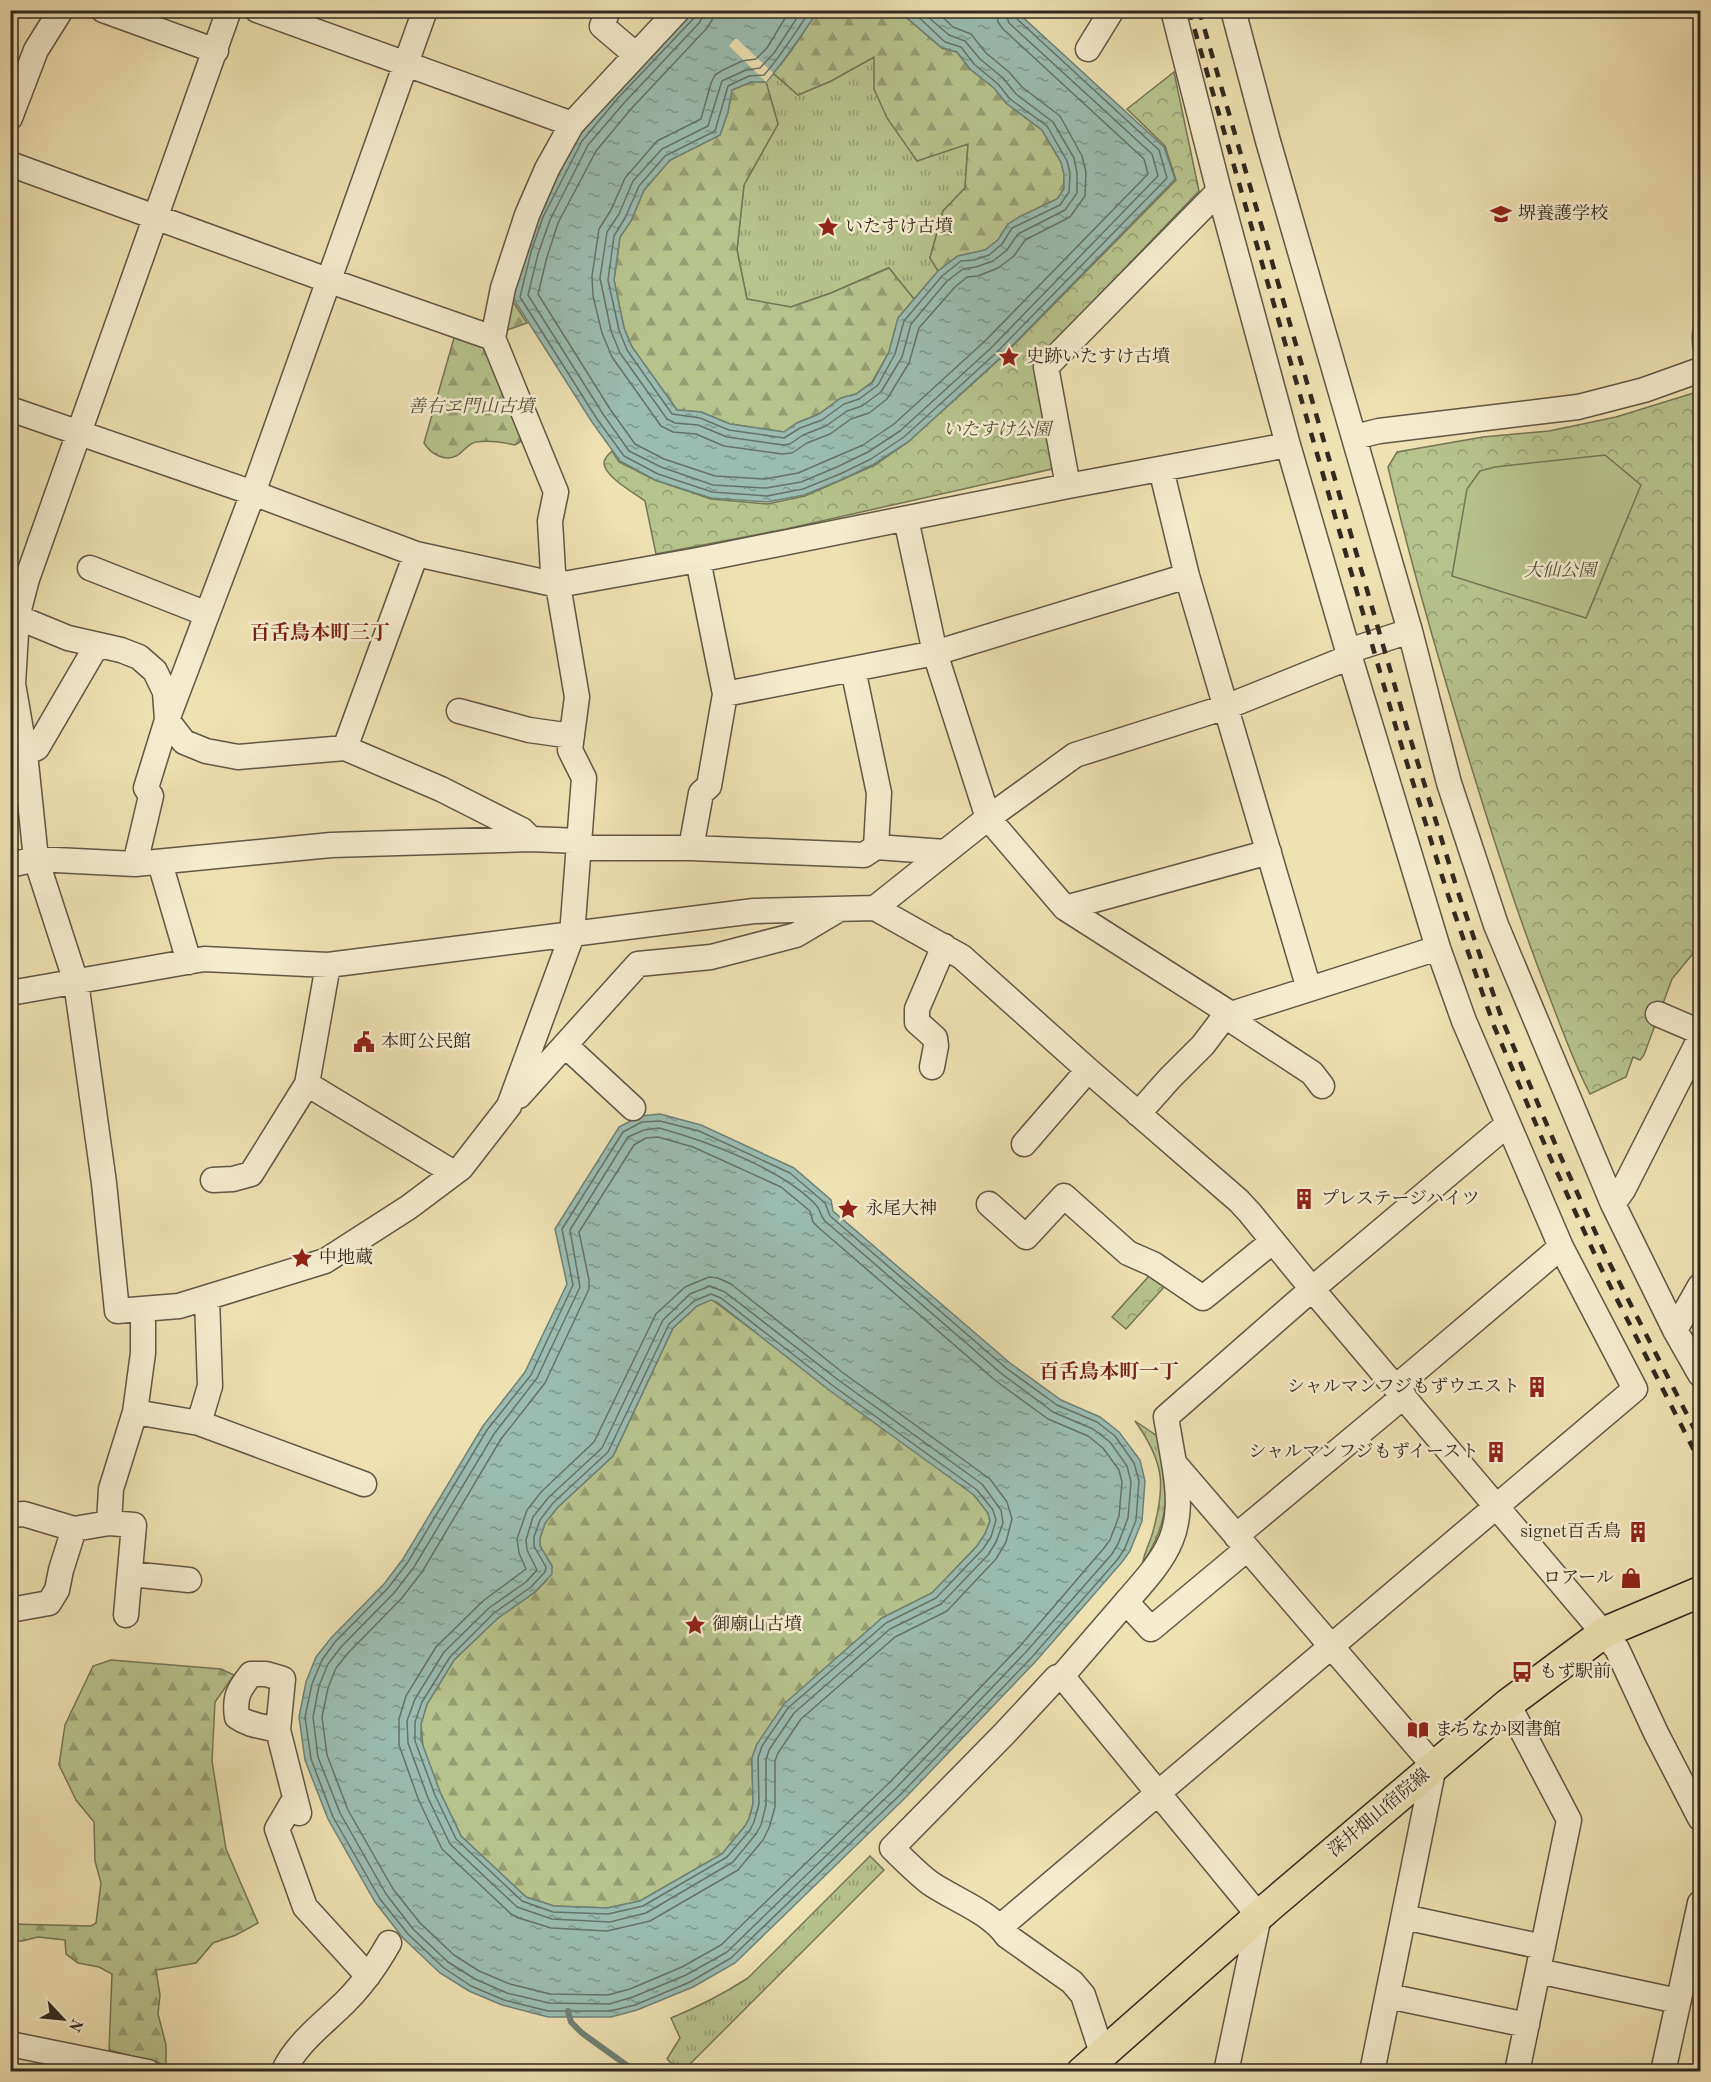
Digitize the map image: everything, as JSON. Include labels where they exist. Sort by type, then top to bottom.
[{"type":"main road","name":"深井畑山宿院線","points":[[1092,2062],[1508,1704],[1605,1632],[1701,1592]]},
{"type":"street","points":[[10,118],[36,50],[61,10]]},
{"type":"street","points":[[103,10],[216,51]]},
{"type":"street","points":[[229,10],[79,433],[19,576],[12,691],[25,753],[36,859],[76,982],[104,1183],[117,1311],[179,1306],[325,1261],[409,1207],[460,1168],[510,1106],[638,964],[711,957],[796,935],[840,909]]},
{"type":"street","points":[[257,10],[572,124]]},
{"type":"street","points":[[135,864],[151,796],[146,788],[167,720],[254,493],[425,10]]},
{"type":"street","points":[[608,10],[602,26],[636,55]]},
{"type":"street","points":[[510,1106],[572,935],[584,778],[570,750],[577,697],[558,585],[553,572],[550,521],[556,492],[493,338],[503,288],[524,223],[544,176],[572,124],[678,10]]},
{"type":"street","points":[[1088,50],[1112,10]]},
{"type":"street","points":[[1000,1927],[1635,1389],[1561,1247],[1464,1021],[1438,948],[1288,445],[1173,10]]},
{"type":"street","points":[[1233,10],[1268,141],[1410,631],[1449,783],[1496,925],[1613,1204],[1675,1330],[1701,1374]]},
{"type":"street","points":[[10,164],[493,338]]},
{"type":"street","points":[[1068,486],[1046,367],[1219,191]]},
{"type":"street","points":[[1355,437],[1378,431],[1578,407],[1644,390],[1701,370]]},
{"type":"street","points":[[10,409],[254,493],[416,554],[558,585],[698,560],[1068,486],[1288,445]]},
{"type":"street","points":[[1161,469],[1187,576],[1309,989]]},
{"type":"street","points":[[906,519],[935,653],[988,818],[1065,908],[1312,1073],[1322,1086]]},
{"type":"street","points":[[345,748],[416,554]]},
{"type":"street","points":[[691,848],[701,793],[709,786],[725,694],[698,560]]},
{"type":"street","points":[[90,568],[207,614]]},
{"type":"street","points":[[725,694],[935,653],[1187,576]]},
{"type":"street","points":[[16,617],[68,638],[122,650],[139,657],[155,671],[165,692],[167,720],[184,742],[206,751],[237,757],[345,748],[441,789],[522,830],[531,839]]},
{"type":"street","points":[[875,908],[988,818],[1075,755],[1226,707],[1349,654],[1410,631]]},
{"type":"street","points":[[25,753],[37,748],[97,645]]},
{"type":"street","points":[[853,669],[879,793],[876,847]]},
{"type":"street","points":[[459,711],[529,730],[572,736]]},
{"type":"street","points":[[10,865],[36,859],[135,864],[331,845],[531,839],[579,844],[864,855],[876,847],[945,852]]},
{"type":"street","points":[[1065,908],[1269,852]]},
{"type":"street","points":[[160,862],[189,962]]},
{"type":"street","points":[[10,993],[204,959],[328,965],[754,911],[875,908],[962,957],[1239,1201],[1605,1632],[1617,1649],[1656,1733],[1701,1818]]},
{"type":"street","points":[[932,1066],[936,1046],[935,1038],[917,1022],[917,1010],[944,946]]},
{"type":"street","points":[[1138,1114],[1203,1046],[1228,1015],[1438,948]]},
{"type":"street","points":[[213,1180],[233,1179],[250,1174],[308,1084],[328,965]]},
{"type":"street","points":[[1658,1014],[1701,1032]]},
{"type":"street","points":[[1613,1204],[1623,1190],[1701,1038]]},
{"type":"street","points":[[565,1045],[633,1108]]},
{"type":"street","points":[[1024,1144],[1088,1070]]},
{"type":"street","points":[[308,1084],[454,1173]]},
{"type":"street","points":[[1092,2062],[1083,1995],[1072,1982],[1007,1936],[1000,1927],[929,1882],[892,1848],[1058,1677],[1062,1676],[1158,1567],[1175,1532],[1179,1509],[1166,1417],[1312,1289],[1508,1124]]},
{"type":"street","points":[[989,1204],[1026,1237],[1064,1196],[1128,1253],[1153,1264],[1203,1299],[1273,1241]]},
{"type":"street","points":[[1126,1602],[1151,1629],[1400,1391],[1561,1247]]},
{"type":"street","points":[[1675,1330],[1701,1286]]},
{"type":"street","points":[[199,1423],[210,1386],[207,1299]]},
{"type":"street","points":[[109,1523],[111,1489],[135,1412],[143,1353],[143,1310]]},
{"type":"street","points":[[135,1412],[199,1423],[364,1484]]},
{"type":"street","points":[[1174,1463],[1434,1766],[1372,2072]]},
{"type":"street","points":[[10,1515],[24,1514],[74,1529],[109,1523],[134,1525],[126,1615]]},
{"type":"street","points":[[10,1611],[49,1603],[57,1590],[60,1570],[74,1529]]},
{"type":"street","points":[[130,1574],[189,1580]]},
{"type":"street","points":[[1062,1676],[1259,1916],[1226,2072]]},
{"type":"street","points":[[1508,1704],[1569,1820],[1516,2072]]},
{"type":"street","points":[[278,1730],[297,1807],[277,1829],[305,1907],[369,1976]]},
{"type":"street","points":[[1663,2072],[1701,1903]]},
{"type":"street","points":[[1404,1917],[1543,1947]]},
{"type":"street","points":[[283,2072],[302,2042],[369,1976],[389,1943]]},
{"type":"street","points":[[1539,1971],[1678,2001]]},
{"type":"street","points":[[1388,1996],[1527,2025]]},
{"type":"street","points":[[10,2044],[148,2072]]},
{"type":"green space","points":[[818,11],[904,11],[907,18],[942,48],[957,52],[970,69],[994,88],[1006,103],[1042,130],[1061,162],[1064,174],[1064,189],[1057,199],[1008,224],[998,240],[985,250],[958,256],[938,271],[930,258],[943,211],[965,188],[968,144],[917,161],[887,118],[874,89],[874,57],[831,81],[798,95],[773,73]]},
{"type":"green space","points":[[874,57],[968,144],[965,188],[943,211],[930,258],[938,271],[914,299],[888,268],[831,293],[791,307],[747,300],[737,250],[744,185],[778,124],[766,82],[773,73],[798,95],[831,81]]},
{"type":"green space","name":"いたすけ公園","points":[[1174,72],[1199,191],[1038,359],[1056,462],[1052,469],[786,529],[656,554],[645,501],[620,484],[605,468],[605,459],[612,451],[619,462],[655,480],[711,499],[767,504],[805,496],[875,465],[908,442],[1001,358],[1176,180],[1165,146],[1127,109]]},
{"type":"green space","points":[[751,82],[766,82],[778,124],[744,185],[737,250],[747,299],[791,307],[889,268],[914,299],[898,318],[889,352],[872,382],[856,394],[841,398],[819,414],[797,423],[784,432],[730,424],[701,412],[677,410],[632,347],[624,328],[614,280],[620,237],[631,221],[644,190],[670,160],[720,135],[728,112],[732,90]]},
{"type":"green space","points":[[512,300],[527,323],[507,330],[507,320]]},
{"type":"green space","points":[[1700,311],[1700,350],[1694,352],[1692,331]]},
{"type":"green space","name":"善右ヱ門山古墳","points":[[454,338],[483,347],[521,437],[520,442],[515,445],[476,442],[451,458],[434,453],[424,443]]},
{"type":"green space","name":"大仙公園","points":[[1700,391],[1700,945],[1672,979],[1644,1055],[1640,1060],[1633,1057],[1626,1077],[1590,1094],[1570,1050],[1534,957],[1492,833],[1433,638],[1388,467],[1397,452],[1483,437],[1549,431],[1616,417]]},
{"type":"green space","points":[[1605,455],[1641,485],[1586,618],[1452,576],[1467,489],[1480,471],[1495,467]]},
{"type":"green space","points":[[1149,1276],[1166,1285],[1126,1329],[1112,1317]]},
{"type":"green space","points":[[711,1299],[974,1495],[988,1513],[990,1521],[977,1546],[932,1593],[882,1618],[757,1744],[752,1758],[753,1804],[749,1819],[722,1854],[640,1901],[607,1908],[554,1906],[526,1897],[461,1836],[440,1792],[423,1748],[421,1724],[427,1704],[454,1660],[498,1618],[535,1592],[547,1580],[552,1566],[540,1546],[545,1523],[558,1507],[613,1456],[673,1328],[697,1306]]},
{"type":"green space","points":[[1135,1421],[1166,1442],[1166,1505],[1160,1529],[1143,1561],[1157,1518],[1161,1488],[1160,1475],[1152,1450]]},
{"type":"green space","points":[[111,1660],[221,1669],[234,1675],[215,1702],[212,1761],[226,1849],[258,1923],[236,1935],[213,1943],[196,1963],[156,1970],[160,1995],[158,2014],[166,2045],[166,2065],[109,2050],[112,1974],[99,1967],[78,1963],[66,1954],[65,1940],[38,1937],[11,1941],[11,1924],[91,1926],[96,1923],[101,1883],[95,1861],[94,1822],[76,1800],[59,1765],[65,1725],[93,1666]]},
{"type":"green space","points":[[870,1856],[884,1870],[683,2071],[679,2071],[667,2059],[680,2038],[671,2018],[710,2000],[748,1978]]},
{"type":"water","points":[[692,11],[818,11],[766,82],[751,82],[732,90],[728,112],[720,135],[670,160],[644,190],[631,221],[620,237],[614,280],[624,328],[632,347],[677,410],[701,412],[730,424],[784,432],[797,423],[819,414],[841,398],[856,394],[873,382],[889,352],[898,318],[938,271],[958,256],[985,250],[998,240],[1008,224],[1057,199],[1064,189],[1061,162],[1042,130],[1006,103],[994,88],[970,69],[957,52],[942,48],[907,18],[904,11],[1016,11],[1164,147],[1175,179],[1001,357],[908,442],[874,464],[804,495],[767,502],[711,498],[655,480],[620,461],[592,422],[513,298],[525,250],[537,215],[577,138],[614,94]]},
{"type":"water","points":[[660,1114],[701,1125],[794,1168],[831,1200],[833,1211],[1010,1363],[1061,1400],[1100,1417],[1119,1432],[1140,1460],[1145,1481],[1142,1521],[1130,1551],[1122,1562],[1036,1661],[906,1797],[735,1963],[693,1987],[637,2010],[611,2017],[548,2017],[502,2005],[469,1991],[440,1973],[403,1938],[375,1902],[328,1819],[305,1760],[299,1717],[306,1682],[316,1657],[331,1638],[384,1584],[403,1559],[483,1426],[525,1372],[567,1284],[555,1229],[619,1127],[640,1116]],"holes":[[[711,1300],[718,1303],[829,1390],[974,1495],[988,1513],[990,1521],[977,1546],[932,1593],[882,1618],[784,1704],[757,1744],[752,1758],[753,1804],[749,1819],[722,1854],[640,1901],[607,1908],[554,1906],[526,1897],[461,1836],[440,1792],[421,1740],[421,1724],[427,1704],[454,1660],[498,1618],[535,1592],[552,1574],[552,1566],[540,1546],[545,1523],[558,1507],[613,1456],[673,1328],[697,1306]]]},
{"type":"pier","points":[[736,38],[773,73],[766,82],[729,46]]},
{"type":"waterway","points":[[568,2011],[571,2022],[582,2033],[636,2072]]},
{"type":"railway","points":[[1189,10],[1397,731],[1447,892],[1494,1026],[1601,1268],[1700,1462]]},
{"type":"railway","points":[[1199,10],[1407,728],[1457,889],[1503,1022],[1610,1264],[1700,1440]]},
{"type":"place","name":"堺養護学校","points":[[1501,214]]},
{"type":"place","name":"いたすけ古墳","points":[[828,227]]},
{"type":"place","name":"史跡いたすけ古墳","points":[[1009,357]]},
{"type":"place","name":"本町公民館","points":[[364,1042]]},
{"type":"place","name":"プレステージハイツ","points":[[1304,1199]]},
{"type":"place","name":"永尾大神","points":[[848,1209]]},
{"type":"place","name":"中地蔵","points":[[302,1258]]},
{"type":"place","name":"シャルマンフジもずウエスト","points":[[1537,1387]]},
{"type":"place","name":"シャルマンフジもずイースト","points":[[1496,1452]]},
{"type":"place","name":"signet百舌鳥","points":[[1638,1532]]},
{"type":"place","name":"ロアール","points":[[1631,1578]]},
{"type":"place","name":"御廟山古墳","points":[[695,1625]]},
{"type":"place","name":"もず駅前","points":[[1522,1672]]},
{"type":"place","name":"まちなか図書館","points":[[1418,1730]]},
{"type":"district","name":"百舌鳥本町三丁","points":[[320,634]]},
{"type":"district","name":"百舌鳥本町一丁","points":[[1109,1373]]}]
